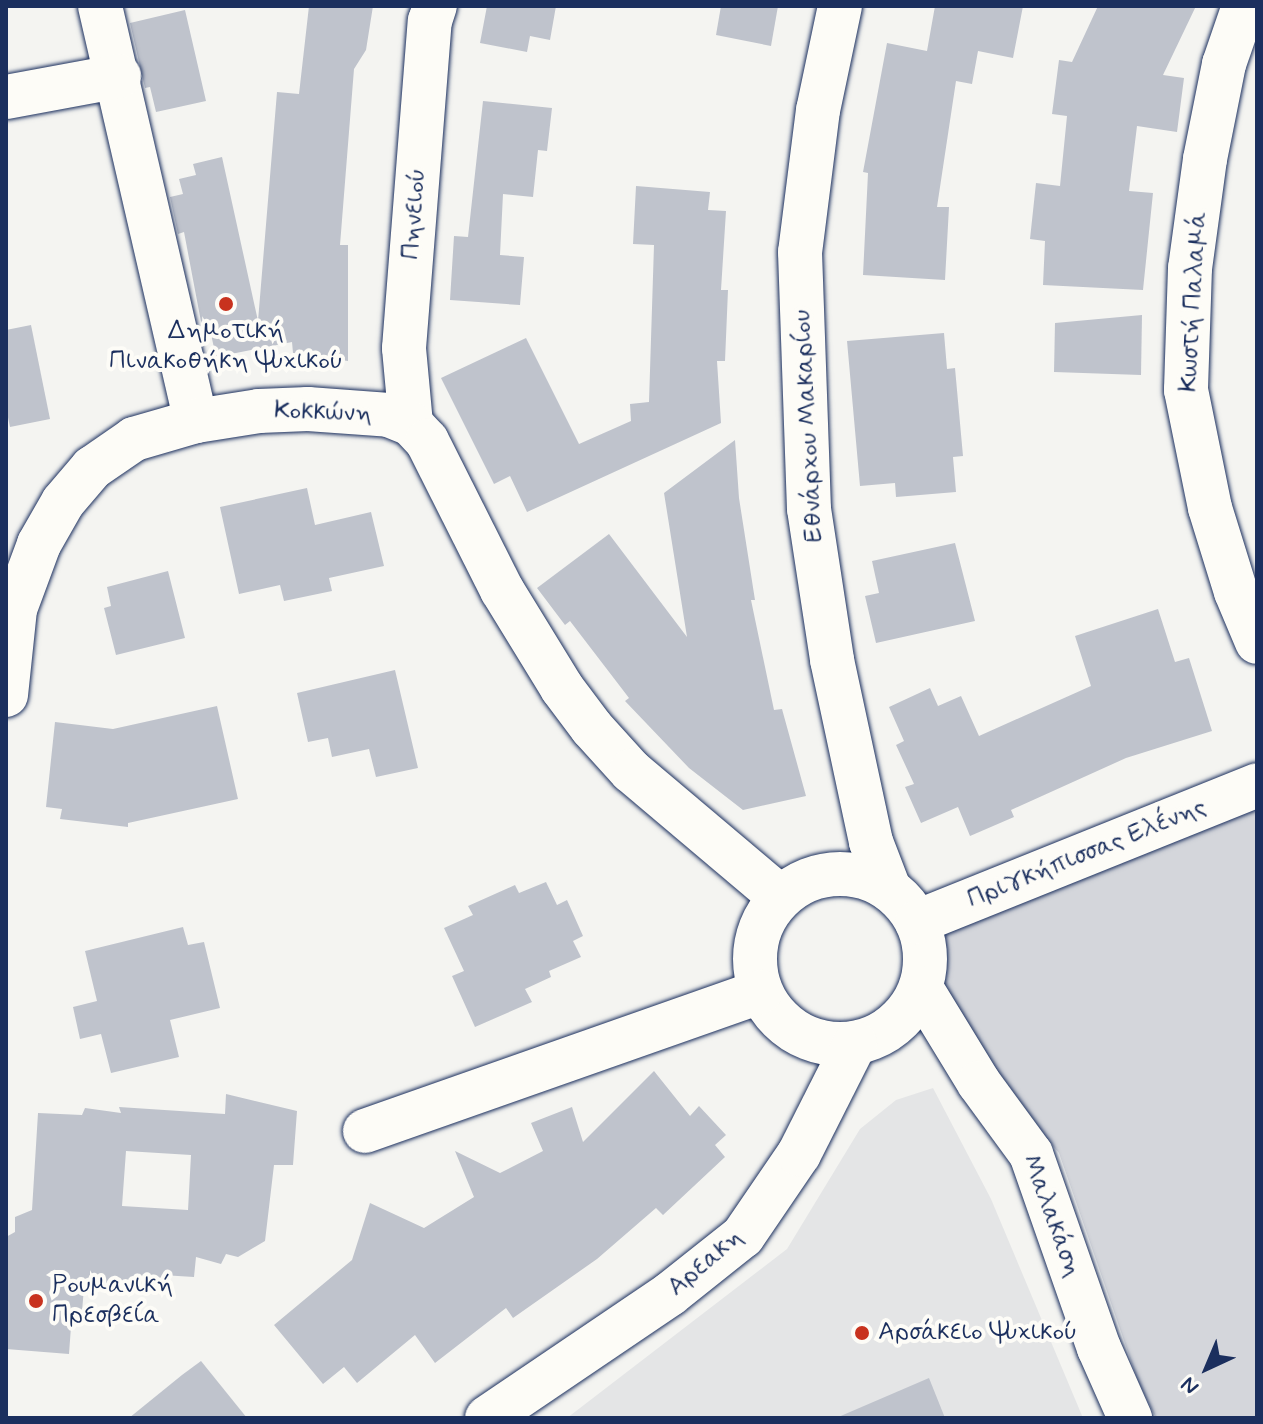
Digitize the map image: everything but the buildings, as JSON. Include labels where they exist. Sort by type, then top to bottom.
[{"type":"street","points":[[100,6],[119,76],[196,421]]},
{"type":"street","name":"Πηνειού","points":[[411,424],[404,348],[430,21],[435,6]]},
{"type":"street","name":"Εθνάρχου Μακαρίου","points":[[840,6],[818,110],[800,252],[809,509],[832,660],[871,842],[889,889]]},
{"type":"street","name":"Κωστή Παλαμά","points":[[1244,6],[1224,64],[1205,159],[1190,268],[1186,390],[1210,508],[1236,592],[1257,642]]},
{"type":"street","points":[[6,97],[119,76]]},
{"type":"street","name":"Κοκκώνη","points":[[6,695],[15,609],[39,544],[63,502],[92,468],[134,439],[196,421],[259,411],[308,409],[389,415],[411,424]]},
{"type":"street","points":[[411,424],[427,441],[441,466],[502,590],[562,688],[592,728],[631,771],[780,897]]},
{"type":"street","name":"Πριγκήπισσας Ελένης","points":[[917,922],[1257,785]]},
{"type":"street","points":[[833,873],[863,877],[889,889],[917,922],[925,955],[921,988],[910,1009],[893,1027],[855,1043],[827,1044],[799,1035],[776,1017],[760,992],[754,959],[761,925],[780,897],[805,881],[833,873]]},
{"type":"street","name":"Μαλακάση","points":[[921,988],[979,1083],[1031,1154],[1099,1348],[1130,1418]]},
{"type":"street","points":[[365,1131],[760,992]]},
{"type":"street","name":"Αρεακη","points":[[487,1418],[670,1294],[743,1236],[799,1154],[855,1043]]},
{"type":"shaded area","points":[[1257,799],[1257,1418],[1156,1418],[1138,1381],[1059,1153],[947,1020],[942,966],[947,926]]},
{"type":"shaded area","name":"Αρσάκειο Ψυχικού","points":[[933,1088],[991,1199],[1083,1418],[567,1418],[787,1249],[860,1129],[896,1100]]},
{"type":"place","name":"Δημοτική Πινακοθήκη Ψυχικού","points":[[226,304]]},
{"type":"place","name":"Ρουμανική Πρεσβεία","points":[[36,1301]]},
{"type":"place","name":"Αρσάκειο Ψυχικού","points":[[862,1333]]}]
